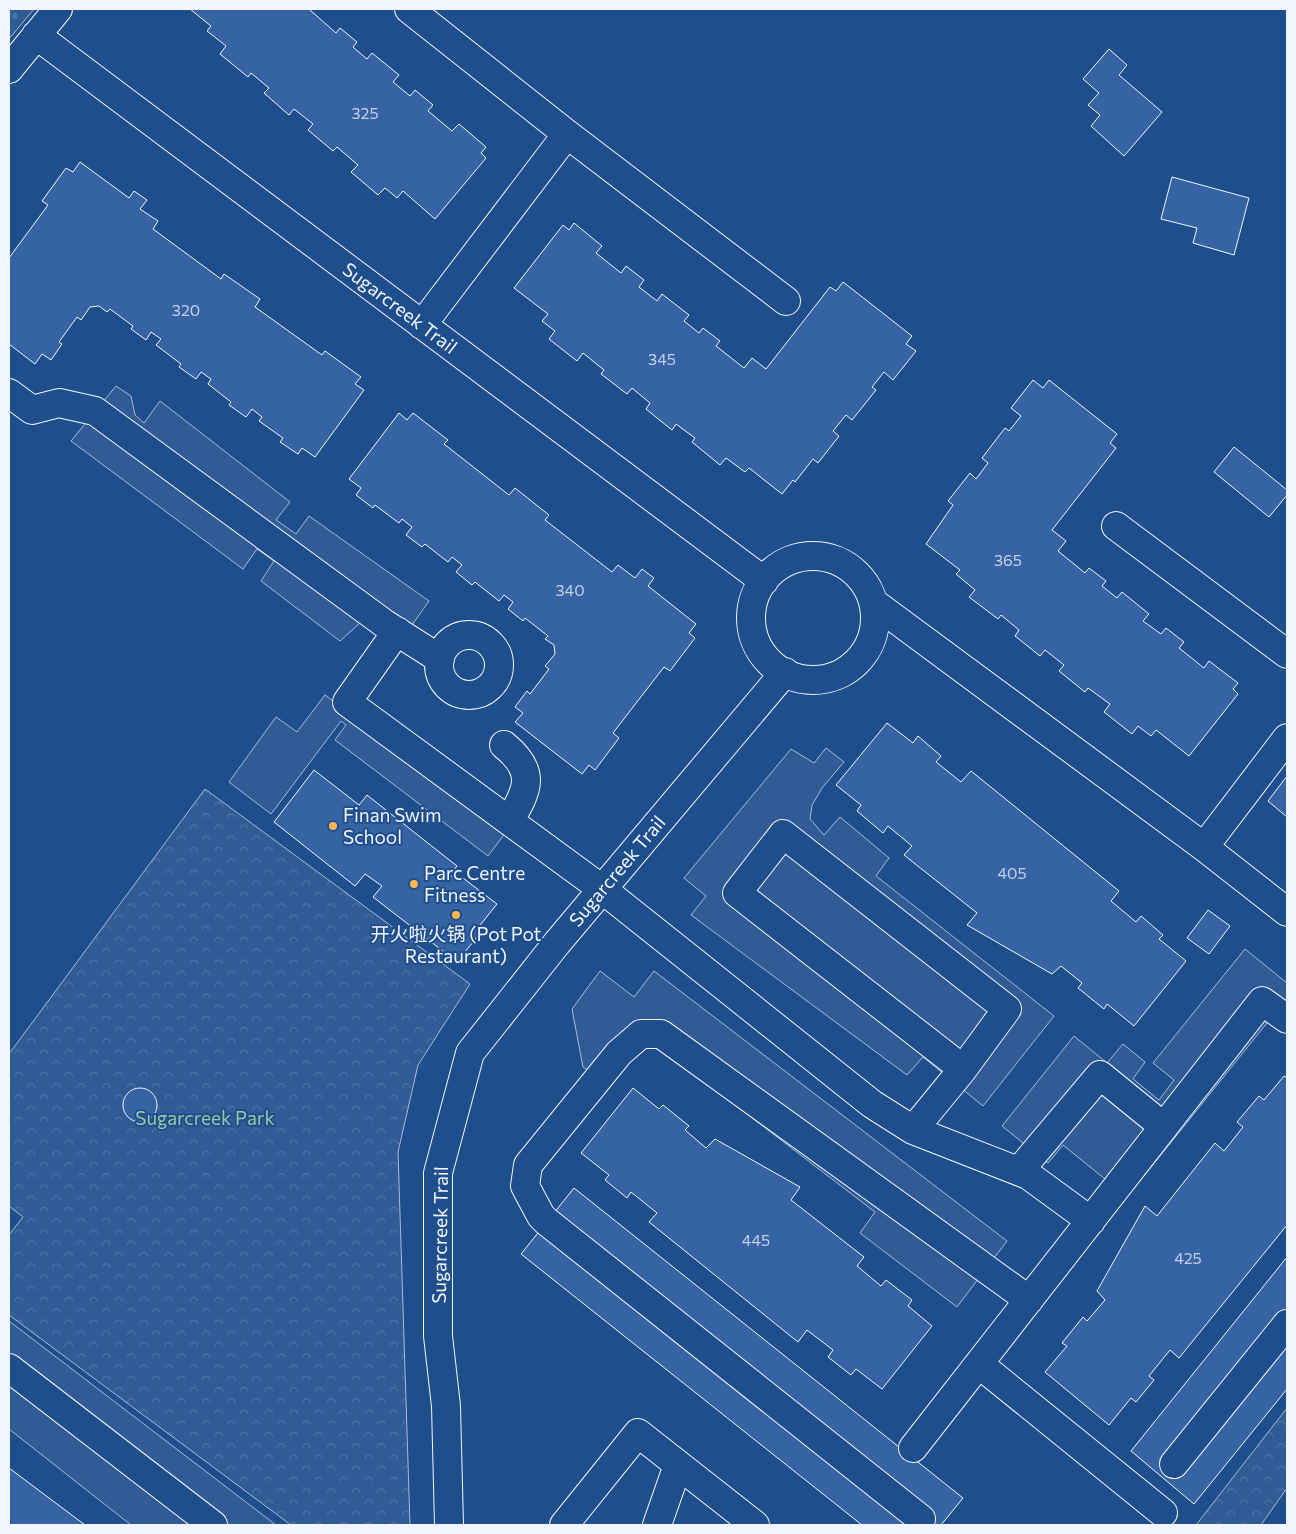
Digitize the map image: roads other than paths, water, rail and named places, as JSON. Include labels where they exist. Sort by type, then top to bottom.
[{"type":"street","points":[[9,70],[58,9]]},
{"type":"street","points":[[409,9],[567,134],[786,301]]},
{"type":"street","name":"Sugarcreek Trail","points":[[36,35],[764,581]]},
{"type":"street","points":[[422,325],[567,134]]},
{"type":"street","points":[[9,393],[32,410],[58,403],[78,405],[95,411],[397,631],[440,659]]},
{"type":"street","points":[[1116,526],[1287,654]]},
{"type":"street","points":[[821,556],[841,562],[862,579],[874,603],[875,630],[864,655],[844,673],[818,681],[791,677],[769,662],[756,642],[751,620],[754,597],[764,581],[782,564],[801,557],[821,556]]},
{"type":"street","points":[[874,603],[1204,847],[1287,912]]},
{"type":"street","points":[[397,631],[347,702],[602,889],[872,1104],[913,1130],[1028,1175],[1091,1221]]},
{"type":"street","name":"Sugarcreek Trail","points":[[449,1525],[446,1406],[438,1336],[438,1172],[470,1053],[602,889],[784,672]]},
{"type":"street","points":[[1204,847],[1287,738]]},
{"type":"street","points":[[504,745],[513,752],[527,777],[524,798],[510,821]]},
{"type":"street","points":[[913,1130],[963,1069],[1007,1009],[783,834],[737,893],[963,1069]]},
{"type":"street","points":[[913,1448],[1262,1001],[1287,1019]]},
{"type":"street","points":[[921,1520],[546,1221],[541,1216],[525,1186],[528,1165],[619,1053],[641,1034],[661,1034],[1029,1300]]},
{"type":"street","points":[[1018,1171],[1100,1075],[1164,1127]]},
{"type":"street","points":[[979,1364],[1160,1490],[1287,1324]]},
{"type":"street","points":[[9,1368],[213,1525]]},
{"type":"street","points":[[564,1525],[638,1433],[755,1525]]},
{"type":"street","points":[[657,1525],[678,1465]]},
{"type":"place","name":"Finan Swim School","points":[[333,826]]},
{"type":"place","name":"Parc Centre Fitness","points":[[414,884]]},
{"type":"place","name":"开火啦火锅 (Pot Pot Restaurant)","points":[[456,915]]},
{"type":"park label","name":"Sugarcreek Park","points":[[205,1118]]}]
